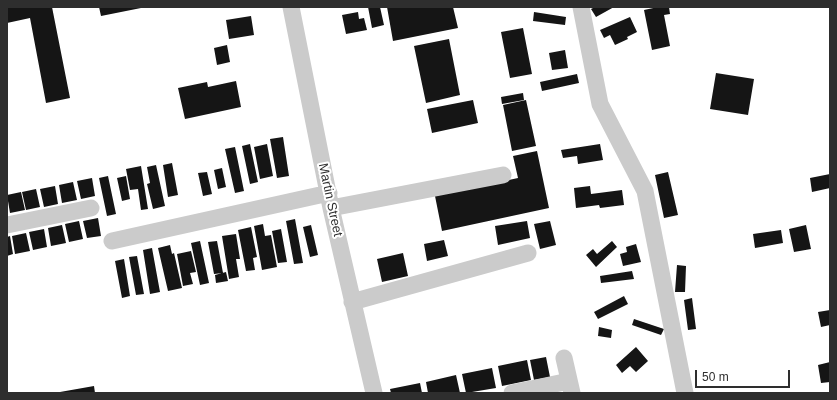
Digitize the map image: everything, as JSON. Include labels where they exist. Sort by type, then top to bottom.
[{"type":"street","name":"Martin Street","points":[[291,7],[330,200],[352,302],[374,393]]},
{"type":"street","points":[[581,7],[600,104],[645,191],[685,393]]},
{"type":"street","points":[[112,241],[330,200],[503,175]]},
{"type":"street","points":[[7,225],[91,208]]},
{"type":"street","points":[[352,302],[528,253]]},
{"type":"street","points":[[512,393],[571,387],[564,358]]},
{"type":"building","points":[[7,7],[52,7],[70,98],[46,103],[30,18],[7,23]]},
{"type":"building","points":[[99,7],[141,7],[141,8],[101,16]]},
{"type":"building","points":[[368,7],[380,7],[384,25],[372,28]]},
{"type":"building","points":[[387,7],[453,7],[458,28],[393,41]]},
{"type":"building","points":[[595,7],[614,7],[596,17],[591,9]]},
{"type":"building","points":[[658,7],[669,7],[670,14],[664,15],[670,46],[652,50],[644,10]]},
{"type":"building","points":[[358,12],[359,19],[364,18],[367,30],[346,34],[342,15]]},
{"type":"building","points":[[534,12],[566,17],[565,25],[533,21]]},
{"type":"building","points":[[251,16],[254,35],[229,39],[226,20]]},
{"type":"building","points":[[630,17],[637,32],[627,37],[628,39],[615,45],[610,35],[604,38],[600,30]]},
{"type":"building","points":[[523,28],[532,74],[510,78],[501,32]]},
{"type":"building","points":[[449,39],[460,95],[426,103],[414,46]]},
{"type":"building","points":[[227,45],[230,62],[217,65],[214,48]]},
{"type":"building","points":[[565,50],[568,68],[552,70],[549,53]]},
{"type":"building","points":[[716,73],[754,79],[748,115],[710,109]]},
{"type":"building","points":[[577,74],[579,83],[542,91],[540,82]]},
{"type":"building","points":[[236,81],[241,107],[185,119],[178,88],[207,82],[208,87]]},
{"type":"building","points":[[523,93],[524,100],[502,104],[501,97]]},
{"type":"building","points":[[473,100],[478,123],[432,133],[427,109]]},
{"type":"building","points":[[526,100],[536,146],[512,151],[503,105]]},
{"type":"building","points":[[283,137],[289,176],[277,178],[270,139]]},
{"type":"building","points":[[250,144],[258,182],[250,184],[242,146]]},
{"type":"building","points":[[267,144],[273,176],[260,179],[254,147]]},
{"type":"building","points":[[600,144],[603,160],[578,164],[577,156],[563,158],[561,150]]},
{"type":"building","points":[[235,147],[244,191],[235,193],[225,149]]},
{"type":"building","points":[[537,151],[549,208],[442,231],[435,196],[518,178],[513,156]]},
{"type":"building","points":[[172,163],[178,195],[168,197],[163,165]]},
{"type":"building","points":[[156,165],[165,206],[153,209],[147,184],[150,183],[147,167]]},
{"type":"building","points":[[141,166],[148,209],[141,210],[138,189],[130,190],[126,169]]},
{"type":"building","points":[[222,168],[226,187],[218,189],[214,170]]},
{"type":"building","points":[[207,172],[212,194],[203,196],[198,173]]},
{"type":"building","points":[[668,172],[678,215],[664,218],[655,175]]},
{"type":"building","points":[[830,174],[830,188],[812,192],[810,178]]},
{"type":"building","points":[[108,176],[116,214],[107,216],[99,178]]},
{"type":"building","points":[[126,176],[130,199],[122,201],[117,178]]},
{"type":"building","points":[[92,178],[95,196],[81,199],[77,181]]},
{"type":"building","points":[[73,182],[77,200],[62,203],[59,185]]},
{"type":"building","points":[[55,186],[58,204],[44,207],[40,189]]},
{"type":"building","points":[[590,186],[591,194],[622,190],[624,205],[600,208],[599,205],[576,208],[574,188]]},
{"type":"building","points":[[36,189],[40,207],[26,210],[22,192]]},
{"type":"building","points":[[21,192],[25,210],[10,213],[7,195]]},
{"type":"building","points":[[98,218],[101,236],[87,238],[83,221]]},
{"type":"building","points":[[295,219],[303,263],[294,264],[286,221]]},
{"type":"building","points":[[79,221],[83,239],[69,242],[65,224]]},
{"type":"building","points":[[527,221],[530,238],[498,245],[495,226]]},
{"type":"building","points":[[550,221],[556,245],[540,249],[534,224]]},
{"type":"building","points":[[263,224],[265,236],[271,235],[277,267],[262,270],[254,226]]},
{"type":"building","points":[[62,225],[66,243],[51,246],[48,228]]},
{"type":"building","points":[[311,225],[318,255],[310,257],[303,227]]},
{"type":"building","points":[[806,225],[811,249],[794,252],[789,229]]},
{"type":"building","points":[[251,227],[257,257],[253,258],[255,270],[246,271],[238,230]]},
{"type":"building","points":[[44,229],[47,247],[33,250],[29,232]]},
{"type":"building","points":[[281,229],[287,262],[278,263],[272,231]]},
{"type":"building","points":[[781,230],[783,243],[755,248],[753,234]]},
{"type":"building","points":[[26,233],[30,251],[15,254],[12,236]]},
{"type":"building","points":[[236,234],[240,259],[236,259],[239,277],[229,279],[222,236]]},
{"type":"building","points":[[10,236],[13,254],[7,256],[7,237]]},
{"type":"building","points":[[444,240],[448,256],[427,261],[424,244]]},
{"type":"building","points":[[200,241],[209,283],[200,285],[191,243]]},
{"type":"building","points":[[217,241],[223,273],[214,274],[208,242]]},
{"type":"building","points":[[612,241],[617,247],[596,267],[586,255],[593,249],[597,254]]},
{"type":"building","points":[[636,244],[641,262],[623,266],[620,254],[627,252],[626,247]]},
{"type":"building","points":[[170,245],[172,254],[174,253],[182,288],[168,291],[158,248]]},
{"type":"building","points":[[152,248],[160,292],[150,294],[143,250]]},
{"type":"building","points":[[191,251],[196,272],[190,273],[193,284],[183,286],[177,254]]},
{"type":"building","points":[[403,253],[408,276],[382,282],[377,259]]},
{"type":"building","points":[[137,256],[144,294],[136,295],[129,257]]},
{"type":"building","points":[[124,259],[130,296],[122,298],[115,261]]},
{"type":"building","points":[[677,265],[686,266],[685,292],[675,292]]},
{"type":"building","points":[[632,271],[634,279],[601,283],[600,276]]},
{"type":"building","points":[[226,272],[228,281],[216,283],[215,275]]},
{"type":"building","points":[[624,296],[628,304],[598,319],[594,312]]},
{"type":"building","points":[[692,298],[696,329],[688,330],[684,300]]},
{"type":"building","points":[[830,310],[830,325],[821,327],[818,312]]},
{"type":"building","points":[[634,319],[664,329],[661,335],[632,325]]},
{"type":"building","points":[[599,327],[612,330],[611,338],[598,336]]},
{"type":"building","points":[[636,347],[648,361],[636,372],[630,366],[622,373],[616,365]]},
{"type":"building","points":[[546,357],[550,377],[534,380],[530,360]]},
{"type":"building","points":[[527,360],[531,380],[502,386],[498,366]]},
{"type":"building","points":[[830,362],[830,382],[821,383],[818,365]]},
{"type":"building","points":[[492,368],[496,388],[466,393],[462,374]]},
{"type":"building","points":[[456,375],[460,393],[428,393],[426,382]]},
{"type":"building","points":[[420,383],[422,393],[391,393],[390,389]]},
{"type":"building","points":[[94,386],[95,393],[60,393],[60,392]]}]
